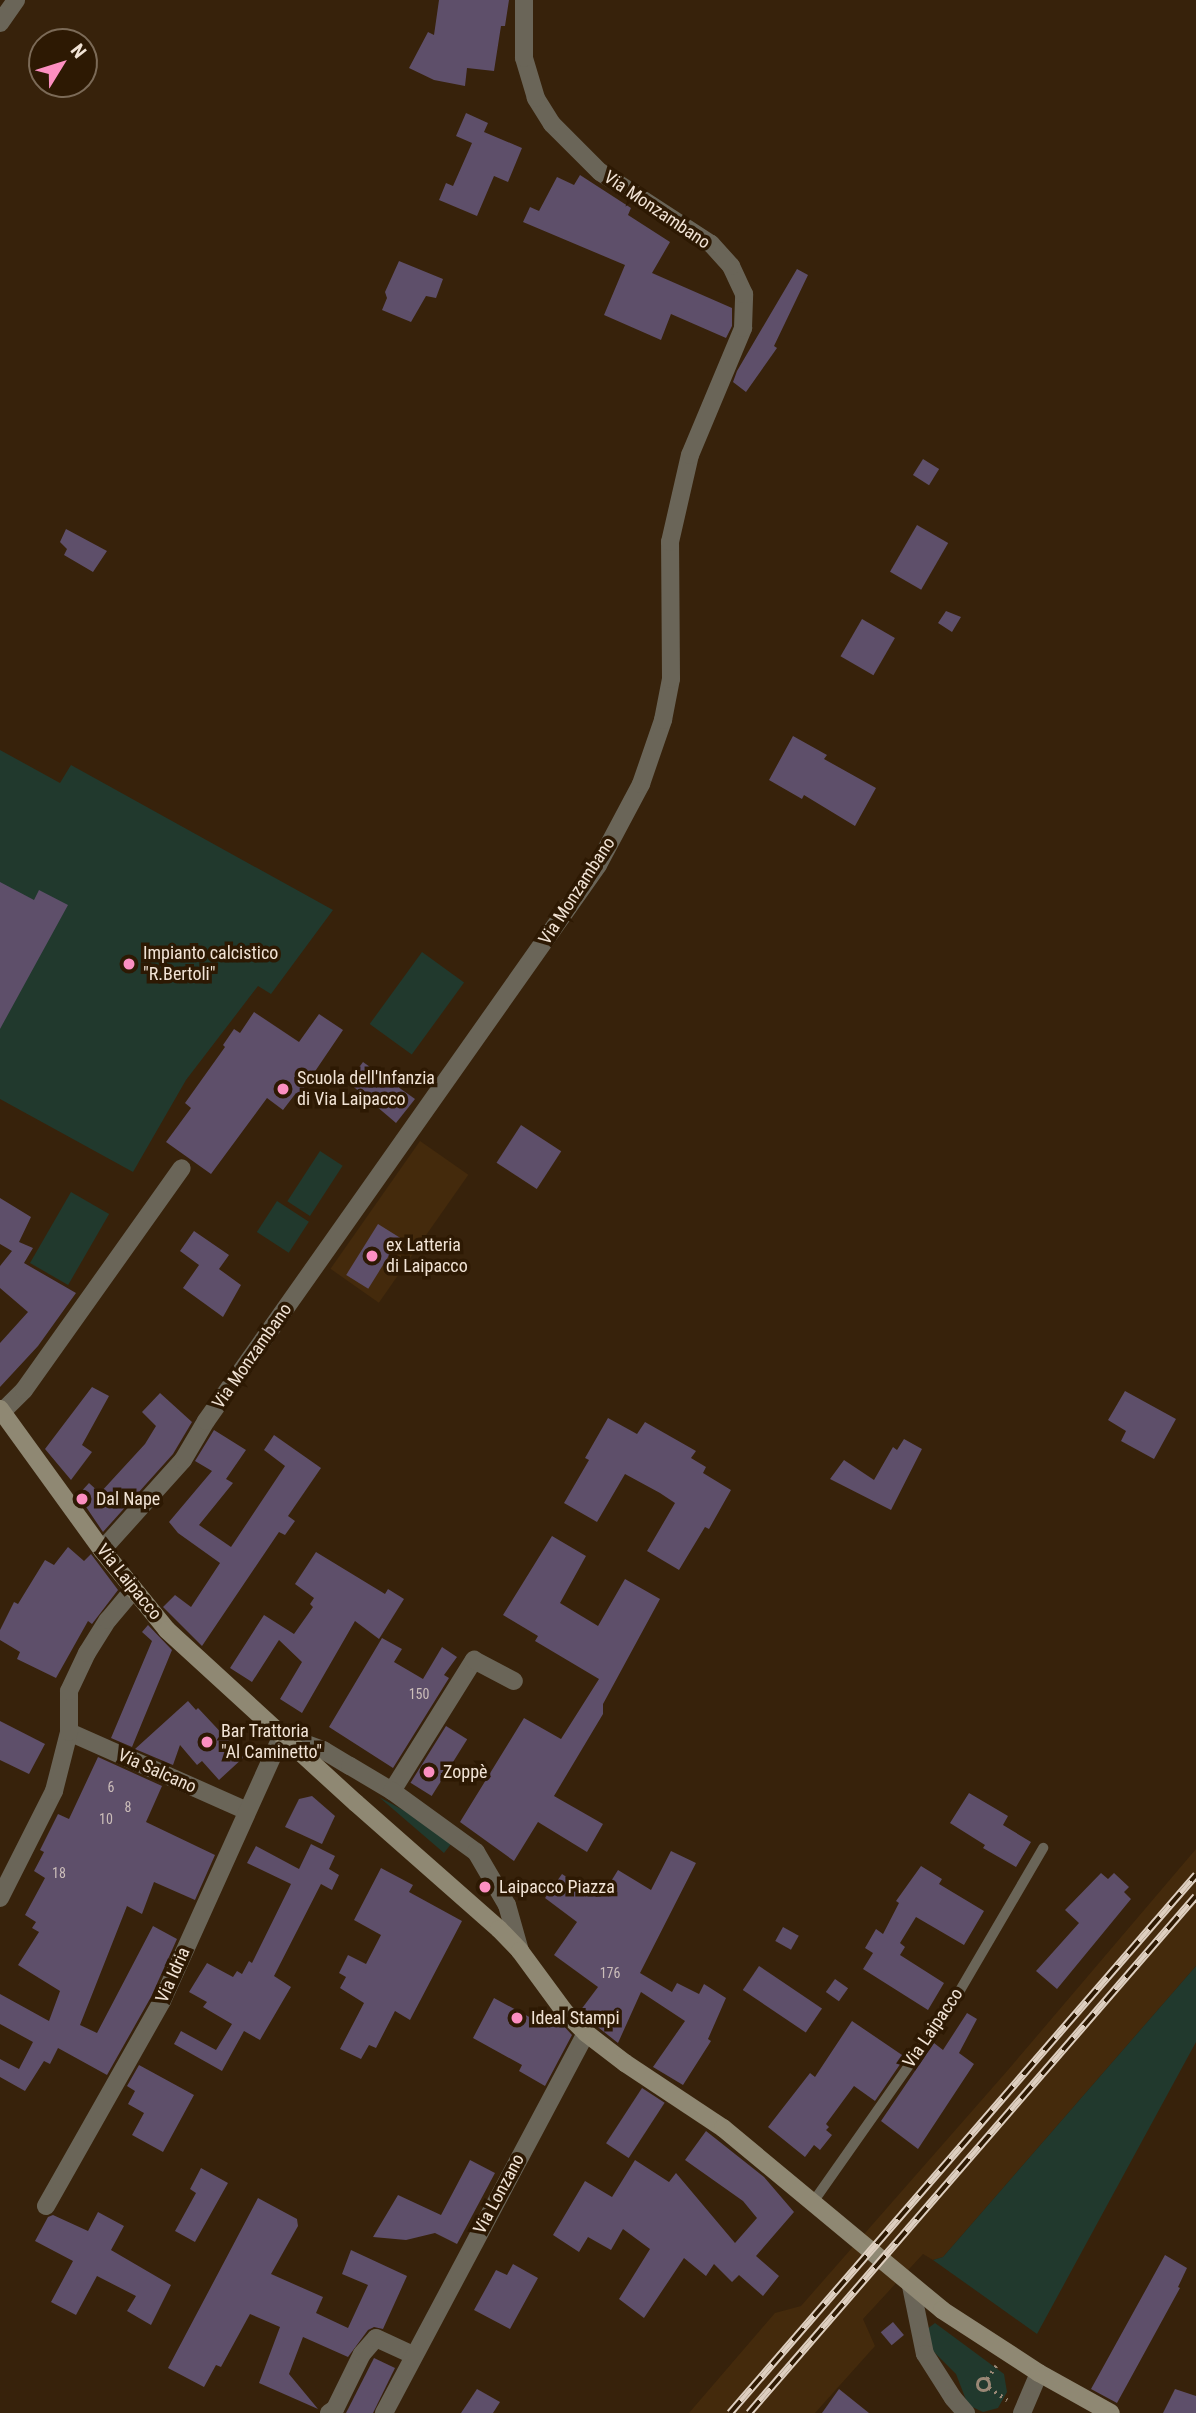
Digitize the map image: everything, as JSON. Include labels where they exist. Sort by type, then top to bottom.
[{"type":"street","points":[[0,23],[16,0]]},
{"type":"street","name":"Via Monzambano","points":[[102,1550],[183,1460],[205,1421],[598,865],[641,784],[663,720],[671,679],[670,542],[690,455],[743,328],[744,294],[731,266],[711,244],[600,172],[552,124],[536,98],[524,58],[524,0]]},
{"type":"street","points":[[1,1411],[24,1390],[182,1168]]},
{"type":"street","name":"Via Laipacco","points":[[1,1411],[102,1550],[167,1630],[475,1907],[520,1951],[564,2011],[586,2033],[625,2063],[723,2128],[907,2283],[974,2333],[1111,2413]]},
{"type":"street","points":[[0,1898],[54,1791],[69,1732],[69,1691],[87,1653],[108,1620],[134,1590]]},
{"type":"street","points":[[392,1791],[474,1660],[514,1681]]},
{"type":"street","name":"Via Salcano","points":[[69,1732],[245,1810]]},
{"type":"street","name":"Via Laipacco","points":[[282,1735],[323,1750],[392,1791],[476,1852],[507,1905],[520,1951]]},
{"type":"street","name":"Via Idria","points":[[46,2206],[162,2001],[245,1810],[282,1735]]},
{"type":"street","name":"Via Lonzano","points":[[384,2413],[586,2033]]},
{"type":"street","points":[[907,2283],[925,2354],[953,2398],[966,2413]]},
{"type":"street","points":[[329,2413],[335,2409],[362,2354],[376,2338],[413,2355]]},
{"type":"street","points":[[1022,2413],[1039,2373]]},
{"type":"lane","name":"Via Laipacco","points":[[813,2202],[952,2004],[1044,1848]]},
{"type":"path","points":[[989,2388],[982,2390],[978,2385],[980,2380],[987,2379],[996,2366]]},
{"type":"path","points":[[987,2379],[989,2388],[1004,2399]]},
{"type":"shaded area","points":[[420,1141],[468,1175],[379,1303],[331,1269]]},
{"type":"shaded area","points":[[1196,1849],[1196,1966],[943,2257],[933,2260],[923,2254],[863,2319],[875,2346],[815,2413],[689,2413],[775,2313],[801,2306],[1008,2070]]},
{"type":"green space","points":[[0,750],[60,783],[71,765],[333,910],[271,994],[258,986],[186,1080],[133,1172],[0,1099]]},
{"type":"green space","points":[[422,952],[464,983],[412,1055],[370,1024]]},
{"type":"green space","points":[[320,1151],[343,1166],[310,1216],[287,1201]]},
{"type":"green space","points":[[71,1192],[109,1214],[68,1285],[30,1263]]},
{"type":"green space","points":[[277,1201],[309,1222],[289,1253],[257,1232]]},
{"type":"green space","points":[[379,1797],[405,1811],[451,1844],[444,1853]]},
{"type":"green space","points":[[1196,1966],[1196,2042],[1037,2334],[933,2260],[943,2257]]},
{"type":"green space","points":[[935,2323],[1004,2374],[1007,2392],[998,2408],[983,2412],[968,2405],[956,2374],[931,2349],[927,2329]]},
{"type":"building","points":[[439,0],[509,0],[505,26],[501,26],[494,71],[467,68],[465,86],[434,80],[409,68],[428,32],[434,35]]},
{"type":"building","points":[[466,113],[488,123],[484,132],[522,148],[508,182],[494,176],[477,216],[439,200],[446,183],[453,186],[472,143],[456,136]]},
{"type":"building","points":[[580,175],[631,208],[628,215],[670,242],[652,273],[732,308],[732,326],[726,338],[671,314],[661,340],[604,315],[625,265],[523,222],[530,207],[539,211],[557,177],[574,185]]},
{"type":"building","points":[[399,261],[443,279],[436,298],[426,296],[411,322],[382,310],[387,298],[385,292]]},
{"type":"building","points":[[797,269],[808,275],[774,346],[777,348],[746,392],[733,382],[737,371]]},
{"type":"building","points":[[923,459],[939,469],[929,485],[913,475]]},
{"type":"building","points":[[917,525],[948,543],[921,590],[890,572]]},
{"type":"building","points":[[66,529],[107,551],[93,572],[64,555],[67,549],[60,542]]},
{"type":"building","points":[[946,611],[961,617],[952,632],[938,623]]},
{"type":"building","points":[[862,619],[895,638],[873,675],[840,656]]},
{"type":"building","points":[[793,736],[827,755],[824,759],[876,788],[855,826],[804,795],[802,799],[769,780]]},
{"type":"building","points":[[0,882],[34,900],[39,890],[68,905],[0,1029]]},
{"type":"building","points":[[254,1012],[299,1042],[319,1014],[343,1030],[299,1095],[296,1093],[283,1110],[267,1098],[211,1174],[166,1142],[191,1108],[185,1103],[225,1047],[223,1045],[234,1029],[240,1033]]},
{"type":"building","points":[[363,1062],[415,1099],[396,1123],[348,1082]]},
{"type":"building","points":[[521,1125],[561,1151],[537,1189],[496,1163]]},
{"type":"building","points":[[0,1198],[31,1217],[19,1242],[33,1248],[24,1263],[76,1293],[38,1346],[0,1387],[0,1343],[28,1312],[0,1288],[0,1266],[12,1251],[0,1244]]},
{"type":"building","name":"ex Latteria di Laipacco","points":[[378,1224],[400,1238],[368,1289],[346,1275]]},
{"type":"building","points":[[194,1231],[229,1255],[219,1269],[241,1285],[223,1317],[183,1288],[199,1265],[180,1251]]},
{"type":"building","points":[[92,1387],[109,1396],[82,1445],[92,1452],[71,1480],[45,1449]]},
{"type":"building","points":[[1125,1391],[1176,1419],[1154,1459],[1121,1441],[1126,1431],[1108,1420]]},
{"type":"building","points":[[160,1393],[192,1422],[173,1454],[103,1532],[78,1495],[89,1483],[100,1493],[145,1444],[156,1426],[142,1412]]},
{"type":"building","points":[[608,1418],[637,1434],[645,1422],[696,1451],[691,1458],[706,1467],[703,1473],[731,1490],[709,1529],[705,1527],[679,1570],[647,1551],[675,1503],[660,1493],[625,1474],[597,1522],[564,1503],[589,1460],[585,1458]]},
{"type":"building","points":[[214,1430],[246,1450],[226,1479],[233,1483],[199,1525],[231,1547],[285,1466],[264,1450],[274,1435],[321,1468],[288,1516],[295,1521],[285,1535],[279,1532],[202,1646],[163,1607],[175,1595],[191,1607],[220,1563],[178,1533],[169,1522],[212,1471],[195,1461]]},
{"type":"building","points":[[904,1439],[922,1449],[891,1510],[830,1479],[844,1460],[874,1480],[893,1447],[897,1450]]},
{"type":"building","points":[[552,1536],[586,1556],[560,1603],[598,1626],[625,1579],[660,1599],[603,1704],[603,1714],[554,1796],[603,1824],[587,1852],[538,1822],[514,1861],[460,1822],[524,1718],[561,1739],[599,1679],[535,1641],[538,1636],[503,1615]]},
{"type":"building","points":[[68,1547],[84,1561],[91,1554],[118,1590],[92,1624],[88,1621],[56,1678],[17,1659],[20,1652],[0,1640],[0,1630],[14,1602],[18,1604],[45,1560],[54,1565]]},
{"type":"building","points":[[316,1552],[385,1594],[388,1589],[404,1599],[379,1639],[355,1621],[302,1713],[280,1699],[302,1662],[279,1640],[252,1682],[230,1668],[264,1615],[294,1634],[313,1607],[310,1604],[314,1598],[295,1584]]},
{"type":"building","points":[[148,1625],[172,1650],[132,1747],[111,1738],[152,1641],[142,1632]]},
{"type":"building","points":[[382,1638],[402,1649],[394,1662],[423,1679],[442,1647],[457,1657],[444,1675],[449,1678],[393,1768],[329,1727]]},
{"type":"building","name":"Bar Trattoria \"Al Caminetto\"","points":[[188,1701],[196,1710],[198,1708],[244,1757],[219,1780],[202,1761],[197,1765],[180,1745],[173,1765],[135,1749]]},
{"type":"building","points":[[0,1721],[45,1744],[29,1774],[0,1760]]},
{"type":"building","points":[[446,1726],[467,1739],[432,1796],[410,1783]]},
{"type":"building","points":[[98,1757],[162,1786],[146,1822],[215,1855],[195,1900],[154,1882],[142,1914],[127,1906],[80,2025],[97,2033],[153,1926],[177,1939],[151,1997],[107,2075],[58,2048],[50,2064],[44,2061],[25,2091],[0,2077],[0,2059],[19,2069],[33,2042],[0,2024],[0,1994],[49,2021],[60,1991],[18,1965],[39,1932],[32,1928],[36,1922],[25,1915],[45,1878],[34,1871],[44,1852],[40,1850],[58,1814],[69,1819]]},
{"type":"building","points":[[969,1793],[1008,1816],[1003,1825],[1031,1842],[1016,1867],[983,1848],[985,1845],[950,1823]]},
{"type":"building","points":[[312,1796],[335,1816],[322,1844],[285,1827],[299,1799]]},
{"type":"building","points":[[311,1844],[335,1856],[329,1869],[339,1875],[332,1890],[321,1884],[274,1976],[291,1987],[260,2040],[244,2031],[222,2071],[174,2044],[181,2031],[216,2050],[232,2024],[203,2007],[207,2002],[189,1992],[207,1963],[233,1977],[237,1971],[242,1974],[249,1961],[252,1963],[291,1884],[247,1863],[256,1846],[299,1869]]},
{"type":"building","points":[[671,1851],[696,1863],[640,1973],[672,1992],[677,1983],[699,1994],[704,1984],[726,1998],[708,2039],[711,2041],[683,2085],[653,2067],[685,2021],[641,1992],[618,2043],[594,2024],[580,2011],[598,1987],[554,1955],[577,1922],[545,1898],[562,1874],[597,1897],[602,1888],[605,1891],[618,1870],[651,1890]]},
{"type":"building","points":[[921,1866],[942,1879],[939,1884],[984,1911],[964,1945],[916,1917],[900,1943],[905,1947],[900,1955],[944,1983],[928,2010],[863,1969],[873,1953],[865,1948],[876,1929],[883,1934],[899,1903],[896,1901]]},
{"type":"building","points":[[381,1868],[413,1885],[409,1892],[462,1921],[410,2020],[395,2011],[376,2048],[369,2045],[361,2059],[340,2049],[364,2003],[340,1988],[346,1977],[339,1973],[348,1955],[366,1964],[381,1935],[354,1920]]},
{"type":"building","points":[[1101,1873],[1108,1879],[1114,1873],[1129,1887],[1124,1892],[1131,1899],[1057,1989],[1036,1971],[1079,1923],[1065,1910]]},
{"type":"building","points":[[783,1927],[799,1936],[791,1950],[775,1941]]},
{"type":"building","points":[[759,1966],[822,2008],[806,2033],[743,1990]]},
{"type":"building","points":[[835,1979],[848,1988],[839,2001],[826,1992]]},
{"type":"building","points":[[494,1998],[544,2025],[551,2012],[572,2035],[545,2086],[519,2071],[522,2065],[473,2038]]},
{"type":"building","points":[[967,2013],[977,2019],[959,2053],[974,2064],[918,2149],[881,2121],[934,2043],[943,2050]]},
{"type":"building","points":[[852,2021],[905,2057],[875,2101],[854,2086],[826,2124],[829,2127],[826,2130],[832,2135],[820,2150],[814,2145],[805,2157],[768,2127],[810,2073],[815,2077]]},
{"type":"building","points":[[139,2065],[194,2095],[163,2152],[132,2135],[144,2113],[128,2104],[135,2091],[127,2086]]},
{"type":"building","points":[[642,2088],[665,2103],[629,2158],[606,2143]]},
{"type":"building","points":[[706,2131],[764,2177],[794,2212],[756,2256],[779,2276],[763,2296],[739,2275],[732,2282],[714,2264],[706,2276],[684,2258],[644,2318],[619,2299],[650,2249],[623,2229],[611,2250],[588,2237],[579,2252],[553,2235],[585,2181],[612,2197],[635,2160],[669,2182],[676,2173],[735,2243],[757,2218],[743,2201],[685,2160]]},
{"type":"building","points":[[470,2160],[495,2173],[457,2244],[435,2233],[406,2240],[373,2237],[398,2195],[441,2215]]},
{"type":"building","points":[[201,2168],[228,2183],[195,2242],[175,2231],[196,2193],[190,2189]]},
{"type":"building","points":[[258,2198],[297,2219],[298,2226],[271,2274],[323,2297],[316,2313],[348,2328],[368,2285],[342,2274],[351,2250],[407,2276],[383,2329],[374,2327],[368,2330],[348,2357],[303,2337],[289,2374],[318,2409],[259,2383],[280,2327],[250,2314],[221,2367],[216,2365],[204,2387],[168,2368]]},
{"type":"building","points":[[98,2212],[124,2226],[111,2250],[171,2285],[151,2325],[127,2311],[136,2296],[97,2276],[76,2315],[51,2302],[73,2261],[35,2241],[48,2217],[53,2215],[88,2231]]},
{"type":"building","points":[[1165,2255],[1187,2268],[1178,2287],[1180,2288],[1117,2403],[1091,2389]]},
{"type":"building","points":[[513,2264],[538,2278],[510,2329],[474,2310],[496,2270],[507,2275]]},
{"type":"building","points":[[893,2322],[904,2335],[892,2345],[881,2332]]},
{"type":"building","points":[[374,2358],[395,2368],[373,2413],[346,2413]]},
{"type":"building","points":[[477,2389],[500,2402],[493,2413],[461,2413]]},
{"type":"building","points":[[839,2389],[869,2413],[822,2413]]},
{"type":"building","points":[[1175,2389],[1196,2396],[1196,2413],[1163,2413]]},
{"type":"railway","points":[[730,2413],[1196,1875]]},
{"type":"railway","points":[[749,2413],[1196,1896]]},
{"type":"place","name":"Impianto calcistico \"R.Bertoli\"","points":[[129,964]]},
{"type":"place","name":"Scuola dell'Infanzia di Via Laipacco","points":[[283,1089]]},
{"type":"place","name":"ex Latteria di Laipacco","points":[[372,1256]]},
{"type":"place","name":"Dal Nape","points":[[82,1499]]},
{"type":"place","name":"Bar Trattoria \"Al Caminetto\"","points":[[207,1742]]},
{"type":"place","name":"Zoppè","points":[[429,1772]]},
{"type":"place","name":"Laipacco Piazza","points":[[485,1887]]},
{"type":"place","name":"Ideal Stampi","points":[[517,2018]]}]
